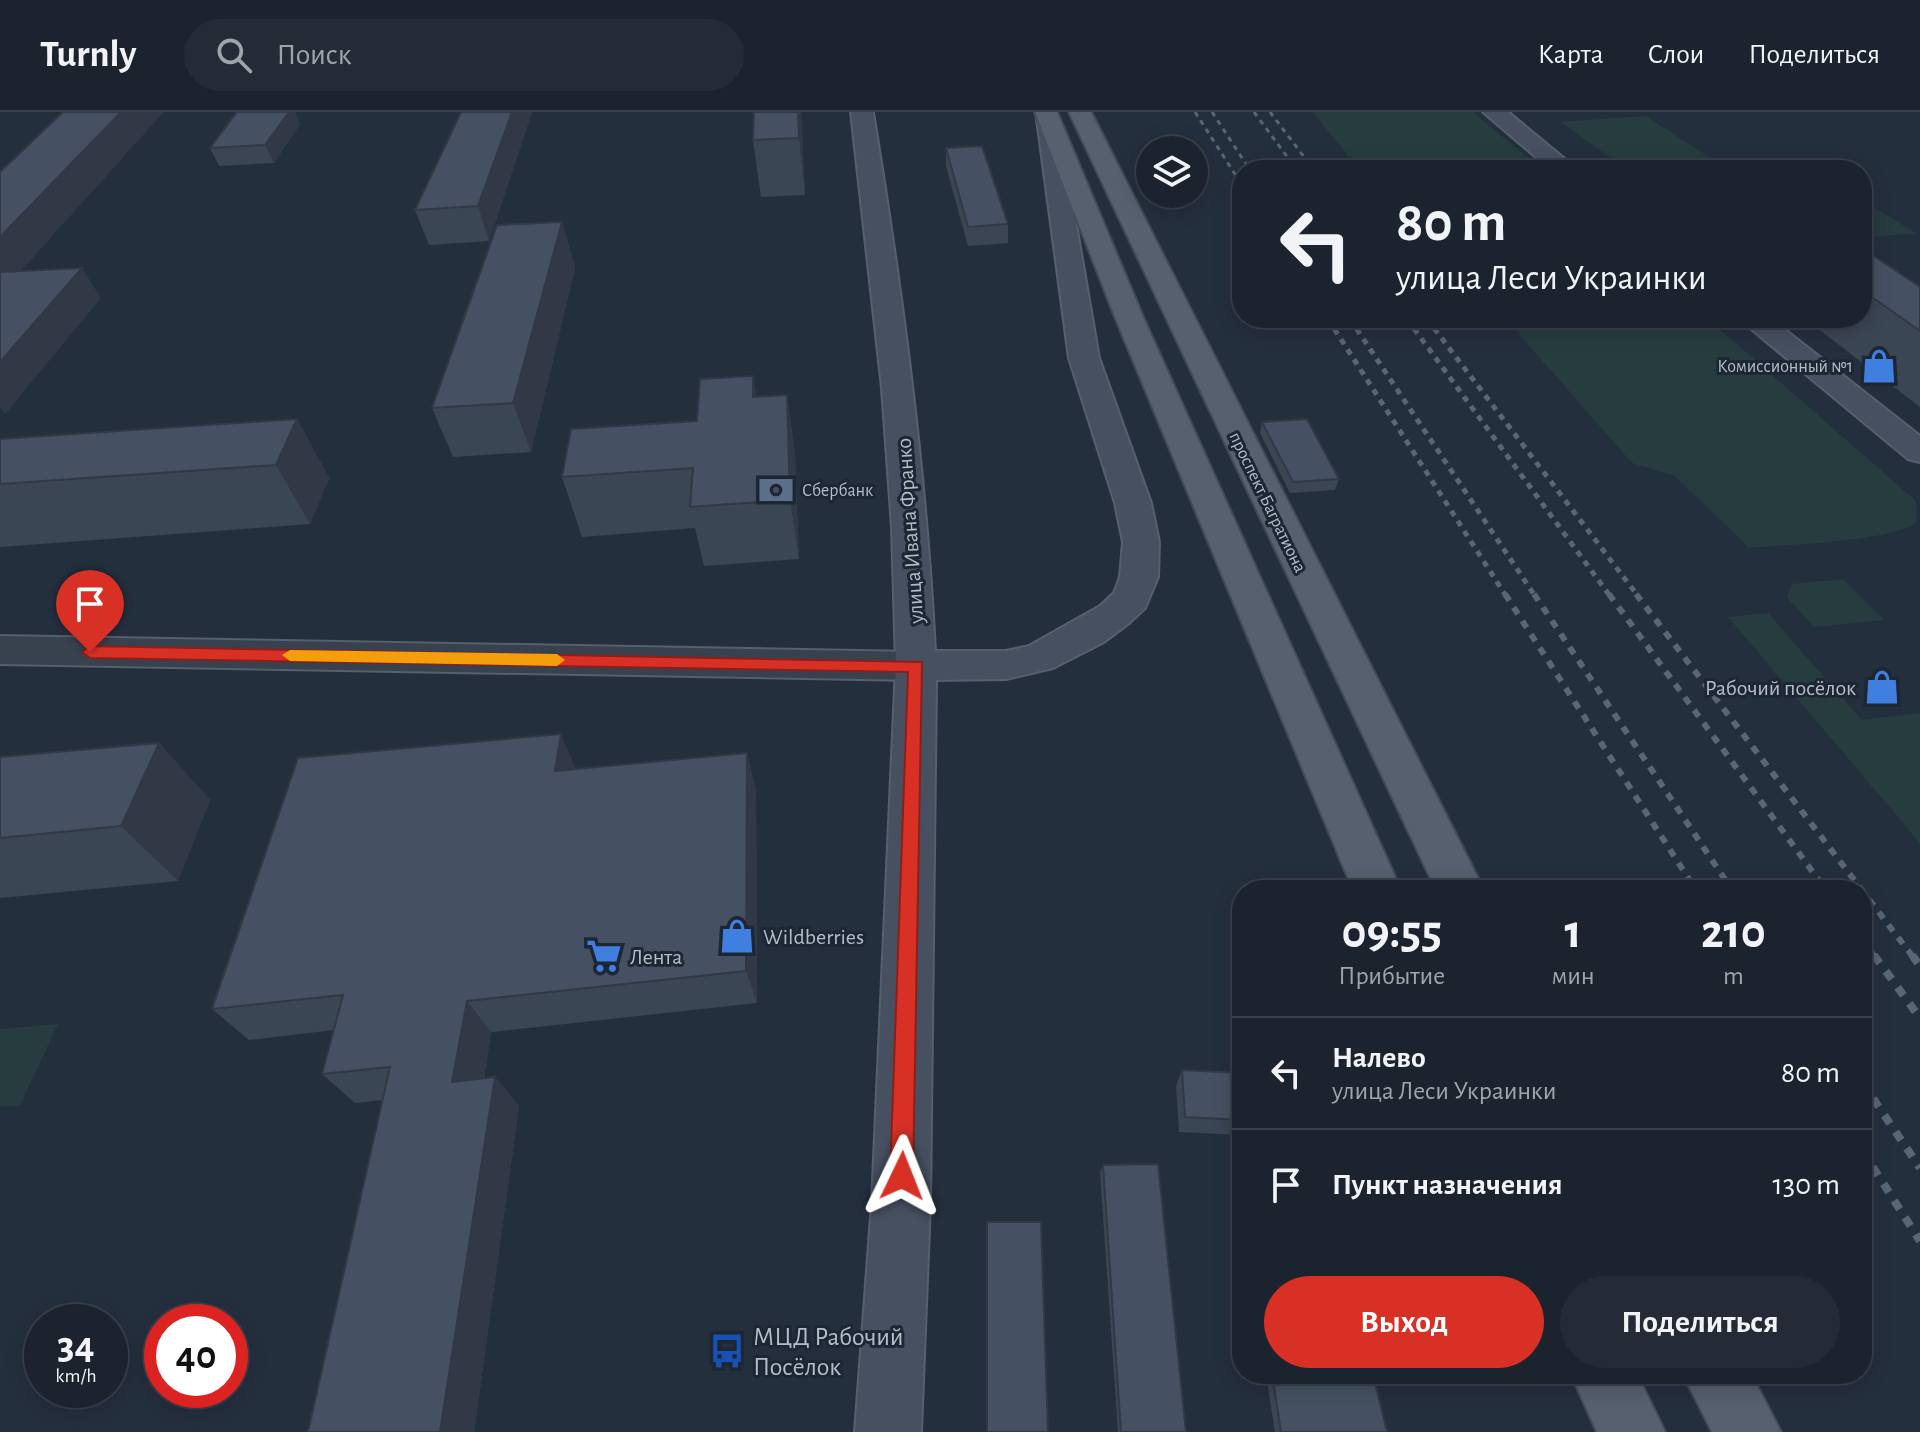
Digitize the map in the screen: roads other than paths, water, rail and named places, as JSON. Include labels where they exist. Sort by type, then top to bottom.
[{"type":"main road","points":[[1046,112],[1129,317],[1373,880]]},
{"type":"main road","name":"проспект Багратиона","points":[[1080,112],[1176,315],[1455,880]]},
{"type":"main road","points":[[1608,1384],[1632,1432]]},
{"type":"main road","points":[[1721,1384],[1748,1432]]},
{"type":"street","name":"улица Ивана Франко","points":[[862,112],[901,403],[914,579],[916,666],[901,1203],[888,1432]]},
{"type":"street","points":[[0,650],[916,666],[1006,665],[1039,658],[1078,639],[1114,615],[1131,599],[1139,577],[1141,542],[1133,503],[1084,358],[1046,112]]},
{"type":"street","points":[[1494,112],[1554,160]]},
{"type":"street","points":[[1765,328],[1920,452]]},
{"type":"railway","points":[[1195,112],[1232,169]]},
{"type":"railway","points":[[1212,112],[1243,160]]},
{"type":"railway","points":[[1254,112],[1290,160]]},
{"type":"railway","points":[[1270,112],[1306,160]]},
{"type":"railway","points":[[1334,328],[1506,596]]},
{"type":"railway","points":[[1356,328],[1535,596]]},
{"type":"railway","points":[[1414,328],[1610,596]]},
{"type":"railway","points":[[1434,328],[1638,596]]},
{"type":"railway","points":[[1505,594],[1690,880]]},
{"type":"railway","points":[[1534,594],[1725,880]]},
{"type":"railway","points":[[1609,594],[1819,880]]},
{"type":"railway","points":[[1636,594],[1854,880]]},
{"type":"railway","points":[[1872,903],[1913,957]]},
{"type":"railway","points":[[1872,953],[1875,957]]},
{"type":"railway","points":[[1874,955],[1920,1018]]},
{"type":"railway","points":[[1912,955],[1920,966]]},
{"type":"railway","points":[[1872,1097],[1920,1168]]},
{"type":"railway","points":[[1872,1166],[1920,1241]]},
{"type":"place","name":"Комиссионный №1","points":[[1879,366]]},
{"type":"place","name":"Сбербанк","points":[[776,490]]},
{"type":"place","name":"Рабочий посёлок","points":[[1882,687]]},
{"type":"place","name":"Wildberries","points":[[737,936]]},
{"type":"place","name":"Лента","points":[[604,956]]},
{"type":"place","name":"МЦД Рабочий Посёлок","points":[[727,1351]]}]
